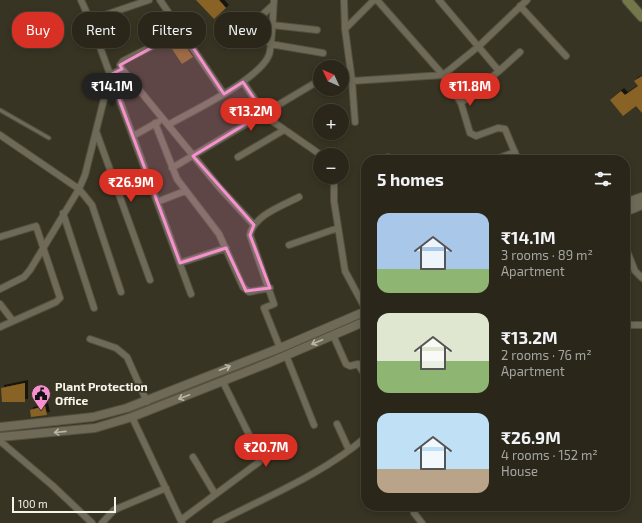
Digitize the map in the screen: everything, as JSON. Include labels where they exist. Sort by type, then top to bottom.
[{"type":"main road","points":[[627,0],[642,17]]},
{"type":"street","points":[[81,0],[86,12]]},
{"type":"street","points":[[113,12],[147,0]]},
{"type":"street","points":[[160,0],[169,12]]},
{"type":"street","points":[[344,0],[345,29],[352,81],[355,122]]},
{"type":"street","points":[[345,29],[374,0]]},
{"type":"street","points":[[377,0],[443,75],[461,103],[472,135],[476,136],[502,128],[508,133],[516,155]]},
{"type":"street","points":[[439,0],[499,71]]},
{"type":"street","points":[[352,81],[443,75],[478,46],[527,0]]},
{"type":"street","points":[[271,34],[273,2]]},
{"type":"street","points":[[263,12],[273,2]]},
{"type":"street","points":[[520,6],[566,56]]},
{"type":"street","points":[[272,25],[317,30]]},
{"type":"street","points":[[271,44],[323,53]]},
{"type":"street","points":[[100,48],[191,294]]},
{"type":"street","points":[[149,48],[123,61],[120,65],[122,69],[193,156],[254,225]]},
{"type":"street","points":[[193,48],[224,94]]},
{"type":"street","points":[[168,125],[243,82],[261,66],[269,55],[270,48]]},
{"type":"street","points":[[461,103],[520,52]]},
{"type":"street","points":[[0,289],[24,276],[79,189],[85,175],[110,75],[122,69]]},
{"type":"street","points":[[243,82],[264,113],[284,130],[313,150]]},
{"type":"street","points":[[172,168],[313,84]]},
{"type":"street","points":[[133,136],[163,119]]},
{"type":"street","points":[[155,123],[177,179],[212,224],[226,248],[243,287],[249,292],[270,288]]},
{"type":"street","points":[[238,158],[284,130]]},
{"type":"street","points":[[96,131],[150,280]]},
{"type":"street","points":[[0,135],[79,189],[92,205],[121,292]]},
{"type":"street","points":[[507,155],[515,152]]},
{"type":"street","points":[[334,184],[334,201],[344,271],[361,301]]},
{"type":"street","points":[[157,202],[185,191]]},
{"type":"street","points":[[280,348],[264,308],[274,304],[270,288],[250,235],[254,225],[260,218],[299,197]]},
{"type":"street","points":[[630,201],[642,197]]},
{"type":"street","points":[[630,210],[642,205]]},
{"type":"street","points":[[64,213],[94,308]]},
{"type":"street","points":[[0,237],[36,226],[60,298],[56,302],[0,327]]},
{"type":"street","points":[[289,245],[338,228]]},
{"type":"street","points":[[180,263],[226,248]]},
{"type":"street","points":[[630,258],[635,271],[642,278]]},
{"type":"street","points":[[0,304],[13,321]]},
{"type":"street","points":[[0,427],[93,417],[146,402],[280,348],[361,312]]},
{"type":"street","points":[[0,437],[95,428],[132,417],[201,391],[361,323]]},
{"type":"street","points":[[630,325],[641,324]]},
{"type":"street","points":[[333,335],[346,364],[350,366],[358,364],[361,369]]},
{"type":"street","points":[[90,339],[116,348],[127,357],[146,402]]},
{"type":"street","points":[[267,353],[271,362]]},
{"type":"street","points":[[286,356],[314,425]]},
{"type":"street","points":[[196,381],[201,391]]},
{"type":"street","points":[[132,417],[181,521],[255,466],[260,459],[222,382]]},
{"type":"street","points":[[337,424],[349,450]]},
{"type":"street","points":[[0,441],[53,486],[92,523]]},
{"type":"street","points":[[216,523],[312,473],[361,441]]},
{"type":"street","points":[[194,457],[216,494]]},
{"type":"street","points":[[102,523],[114,510],[166,488]]},
{"type":"street","points":[[415,511],[414,513],[422,523]]},
{"type":"lane","points":[[0,110],[49,138]]},
{"type":"highlighted area","points":[[182,31],[224,94],[243,82],[264,113],[193,156],[254,225],[250,235],[270,288],[246,291],[226,248],[180,263],[110,75],[122,69],[120,65]]},
{"type":"building","points":[[196,0],[219,0],[226,8],[222,12],[214,12],[214,19]]},
{"type":"building","points":[[187,48],[193,57],[182,64],[172,49]]},
{"type":"building","points":[[642,76],[642,113],[636,106],[623,116],[610,100],[621,91],[625,95],[638,86],[634,81]]},
{"type":"building","points":[[25,383],[25,402],[2,402],[1,388]]},
{"type":"building","points":[[45,406],[47,415],[31,417],[30,410]]},
{"type":"place","name":"Plant Protection Office","points":[[41,411]]}]
